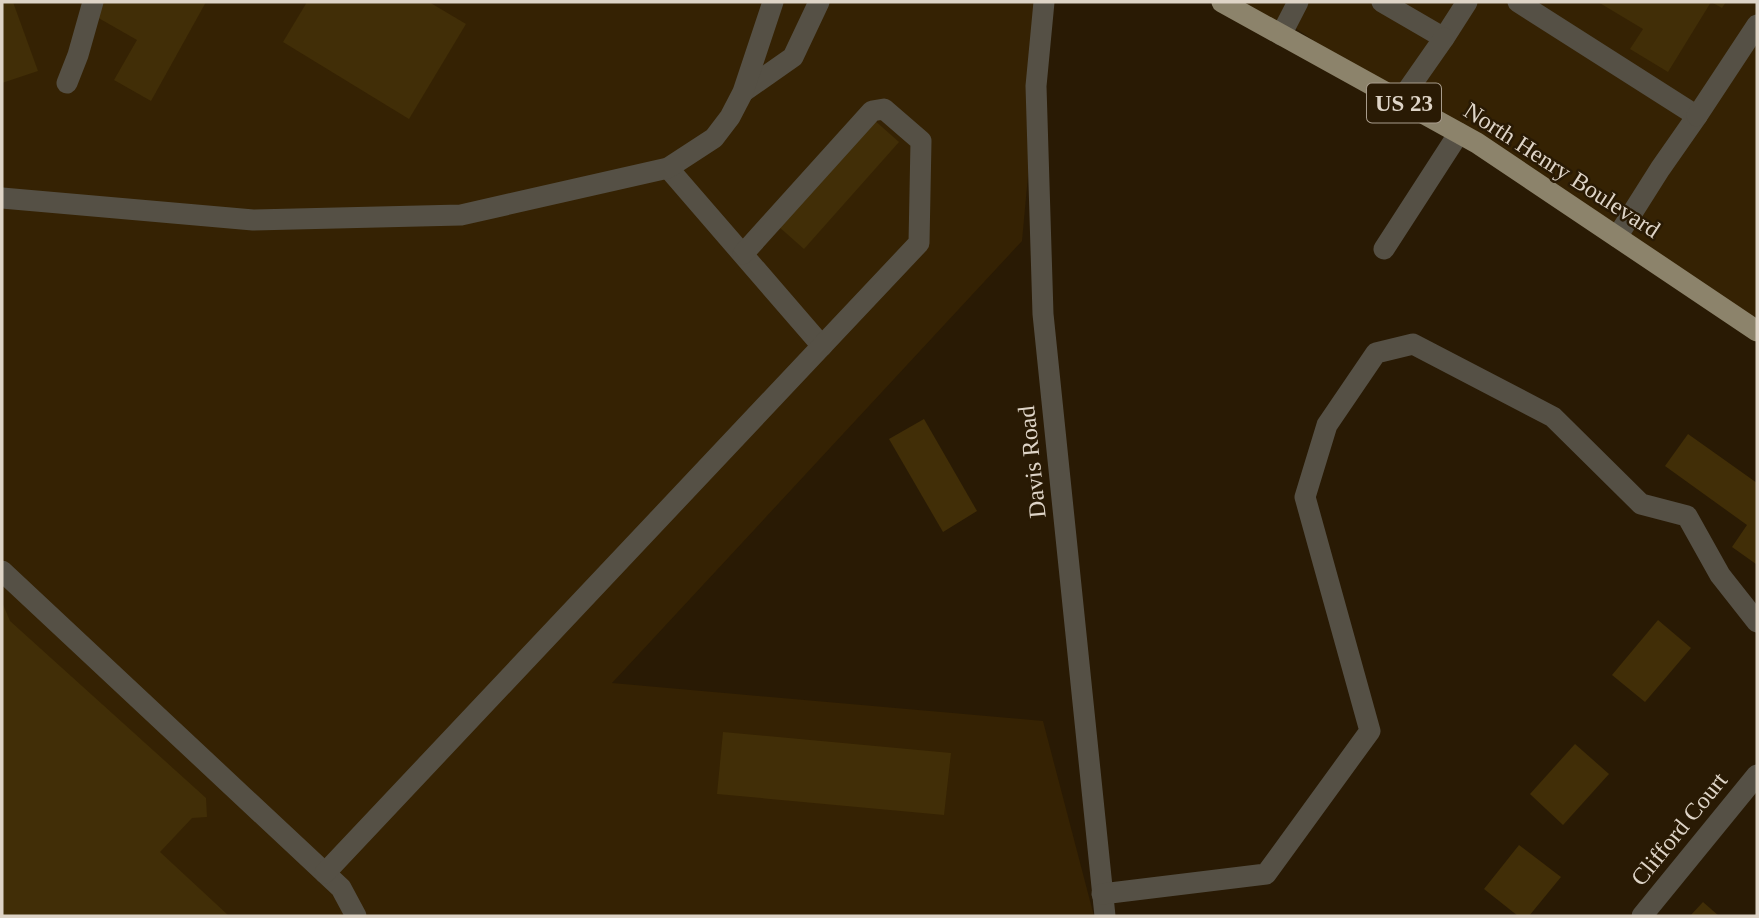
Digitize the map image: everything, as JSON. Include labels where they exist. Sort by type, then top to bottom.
[{"type":"main road","name":"North Henry Boulevard","points":[[1222,2],[1477,143],[1757,331]]},
{"type":"street","points":[[67,83],[93,2]]},
{"type":"street","points":[[743,92],[793,57],[819,2]]},
{"type":"street","name":"Davis Road","points":[[1044,2],[1036,86],[1043,314],[1105,916]]},
{"type":"street","points":[[1281,35],[1298,2]]},
{"type":"street","points":[[1382,2],[1444,38]]},
{"type":"street","points":[[1400,101],[1467,2]]},
{"type":"street","points":[[1518,2],[1697,116]]},
{"type":"street","points":[[2,198],[253,220],[461,215],[668,168],[714,138],[730,117],[743,92],[769,6]]},
{"type":"street","points":[[1617,237],[1757,26]]},
{"type":"street","points":[[325,873],[919,243],[921,141],[884,109],[872,111],[743,254]]},
{"type":"street","points":[[1384,249],[1458,133]]},
{"type":"street","points":[[668,168],[822,346]]},
{"type":"street","points":[[1102,894],[1266,874],[1370,731],[1305,497],[1327,425],[1376,353],[1413,344],[1553,417],[1641,504],[1688,516],[1720,575],[1757,622]]},
{"type":"street","points":[[2,571],[341,888],[346,911]]},
{"type":"street","name":"Clifford Court","points":[[1642,916],[1757,775]]},
{"type":"shaded area","points":[[2,2],[1044,2],[1022,241],[612,683],[1043,721],[1094,916],[2,916]]},
{"type":"shaded area","points":[[1219,2],[1757,2],[1757,336],[1295,28]]},
{"type":"building","points":[[2,2],[13,2],[38,71],[2,83]]},
{"type":"building","points":[[103,2],[206,2],[151,101],[114,80],[137,40],[95,16]]},
{"type":"building","points":[[307,2],[429,2],[466,24],[409,119],[283,42]]},
{"type":"building","points":[[1598,2],[1711,2],[1668,72],[1630,49],[1643,29]]},
{"type":"building","points":[[1711,2],[1726,2],[1722,8]]},
{"type":"building","points":[[873,119],[899,142],[804,249],[778,226]]},
{"type":"building","points":[[924,419],[977,511],[943,532],[889,439]]},
{"type":"building","points":[[1688,434],[1757,483],[1756,564],[1732,547],[1747,525],[1665,466]]},
{"type":"building","points":[[2,602],[10,621],[206,798],[207,817],[192,818],[160,852],[229,916],[2,916]]},
{"type":"building","points":[[1658,620],[1691,648],[1645,702],[1612,675]]},
{"type":"building","points":[[723,732],[951,753],[944,815],[717,794]]},
{"type":"building","points":[[1575,744],[1609,774],[1563,825],[1530,794]]},
{"type":"building","points":[[1519,845],[1561,877],[1529,916],[1518,916],[1484,889]]},
{"type":"building","points":[[1703,902],[1719,916],[1690,916]]}]
